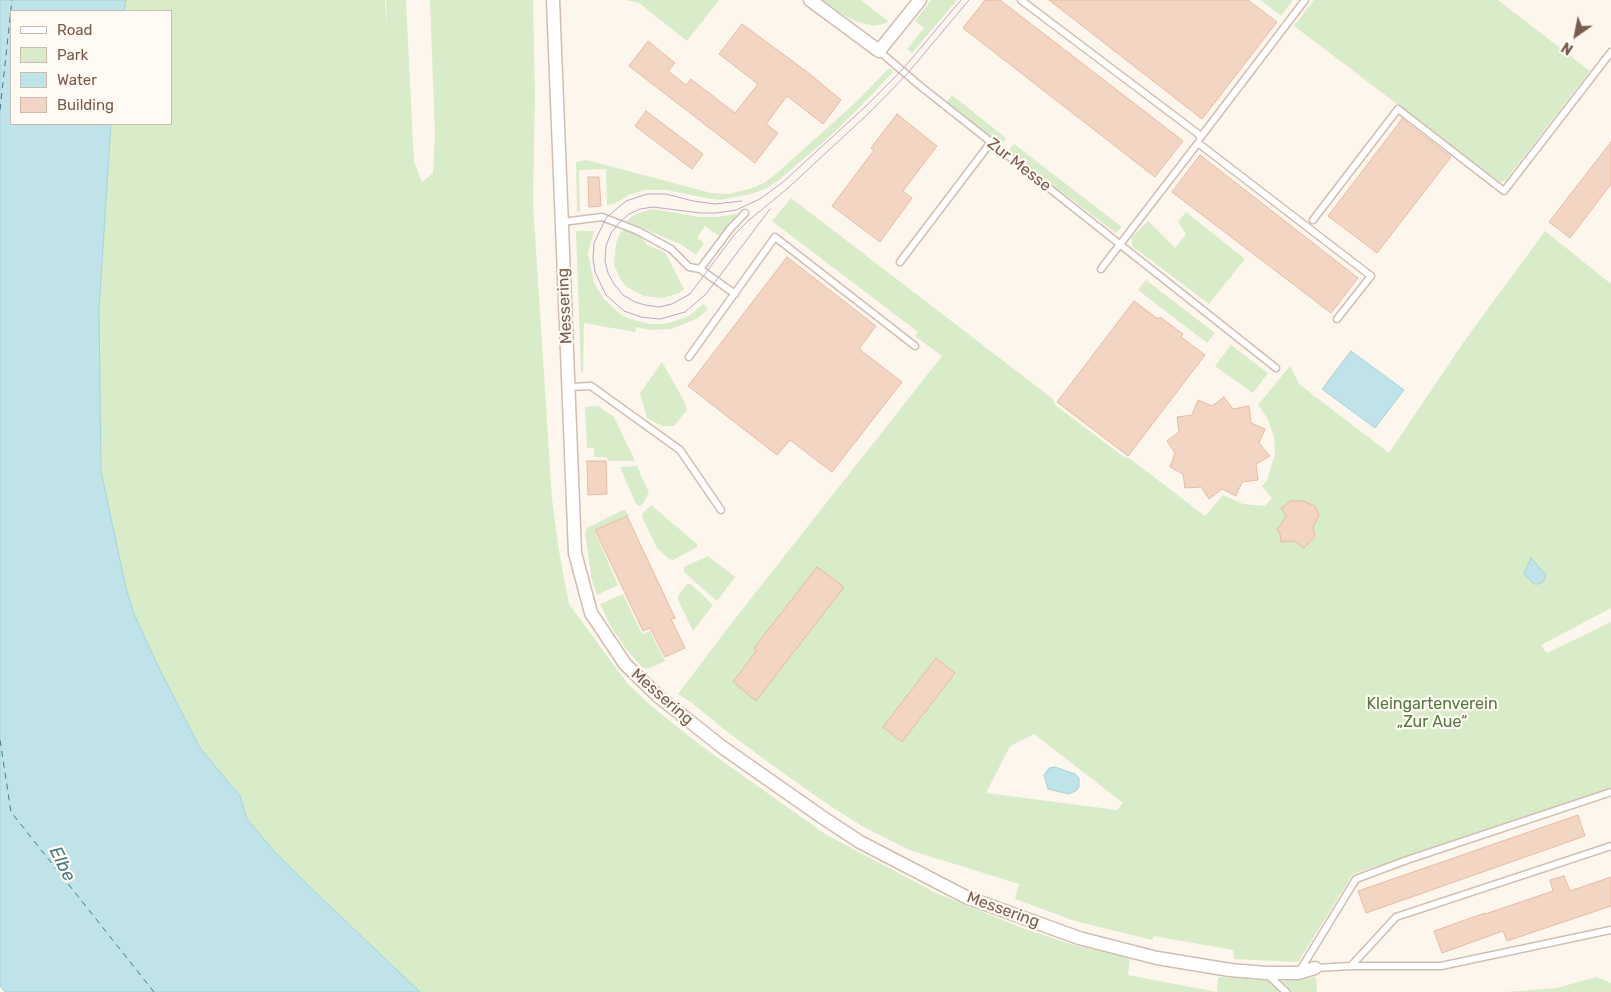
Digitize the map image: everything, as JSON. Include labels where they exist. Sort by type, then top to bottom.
[{"type":"street","name":"Messering","points":[[553,0],[575,553],[591,612],[625,664],[658,696],[722,747],[860,842],[966,897],[1079,938],[1140,954],[1230,970],[1266,973],[1298,973],[1315,968]]},
{"type":"street","points":[[810,0],[879,51],[920,0]]},
{"type":"lane","points":[[1021,0],[1201,136]]},
{"type":"lane","points":[[1101,269],[1305,0]]},
{"type":"lane","name":"Zur Messe","points":[[879,51],[919,85],[1276,368]]},
{"type":"lane","points":[[1313,220],[1398,109],[1504,191],[1611,52]]},
{"type":"lane","points":[[900,262],[991,142]]},
{"type":"lane","points":[[1198,143],[1371,276],[1337,318]]},
{"type":"lane","points":[[700,269],[730,229],[745,213]]},
{"type":"lane","points":[[561,222],[606,218],[671,248],[689,267],[700,269],[735,294]]},
{"type":"lane","points":[[689,357],[775,237],[916,346]]},
{"type":"lane","points":[[569,387],[590,386],[680,450],[721,510]]},
{"type":"lane","points":[[1298,973],[1356,879],[1407,860],[1611,792]]},
{"type":"lane","points":[[1351,966],[1396,917],[1611,846]]},
{"type":"lane","points":[[1315,968],[1441,966],[1611,930]]},
{"type":"lane","points":[[1266,973],[1286,992]]},
{"type":"green space","points":[[126,0],[385,0],[387,29],[386,0],[406,0],[414,162],[422,182],[433,173],[435,134],[430,0],[533,0],[535,95],[533,203],[552,499],[569,604],[627,683],[650,705],[700,745],[825,834],[936,893],[1025,929],[1077,946],[1130,958],[1128,975],[1217,992],[420,992],[415,988],[274,851],[247,819],[240,796],[200,748],[134,614],[126,588],[101,471],[99,309],[111,125],[172,125],[172,10],[124,10]]},
{"type":"green space","points":[[626,0],[719,0],[687,41],[639,3]]},
{"type":"green space","points":[[822,0],[861,0],[888,21],[887,23],[874,26],[858,22],[845,16]]},
{"type":"green space","points":[[931,0],[957,0],[912,53],[907,49],[924,28],[915,21]]},
{"type":"green space","points":[[1260,0],[1293,0],[1281,16]]},
{"type":"green space","points":[[1314,0],[1498,0],[1590,71],[1505,181],[1500,182],[1294,26]]},
{"type":"green space","points":[[889,68],[894,71],[861,106],[828,138],[779,180],[765,189],[751,194],[720,200],[667,190],[645,190],[631,194],[614,204],[607,205],[606,170],[579,170],[580,211],[577,212],[576,162],[587,160],[711,193],[729,194],[764,183],[855,103]]},
{"type":"green space","points":[[952,95],[1006,138],[1001,145],[946,103]]},
{"type":"green space","points":[[1014,144],[1122,227],[1116,233],[1008,151]]},
{"type":"green space","name":"Kleingartenverein „Zur Aue“","points":[[791,198],[1053,399],[1055,405],[1205,516],[1223,495],[1243,504],[1265,506],[1272,498],[1262,486],[1267,480],[1275,454],[1274,437],[1268,419],[1258,405],[1290,366],[1299,384],[1389,453],[1463,343],[1545,231],[1611,284],[1611,608],[1541,645],[1547,653],[1611,622],[1611,788],[1353,874],[1298,962],[1234,959],[1233,950],[1154,936],[1152,940],[1075,921],[1015,899],[1019,884],[909,850],[862,826],[830,806],[678,694],[942,356],[915,336],[918,332],[772,221]],"holes":[[[1034,734],[1123,803],[1117,810],[986,793],[1010,746]]]},
{"type":"green space","points":[[653,209],[699,217],[718,217],[735,214],[737,216],[719,236],[705,226],[697,238],[704,243],[696,255],[682,245],[626,221],[636,214]]},
{"type":"green space","points":[[1186,212],[1245,259],[1209,304],[1132,246],[1132,237],[1148,221],[1175,248],[1186,234],[1178,222]]},
{"type":"green space","points":[[625,229],[639,234],[647,245],[666,254],[684,289],[679,293],[663,298],[644,296],[627,287],[621,280],[614,265],[616,243],[621,232]]},
{"type":"green space","points":[[576,231],[594,231],[588,253],[594,283],[604,299],[620,314],[630,319],[650,324],[659,324],[669,323],[689,316],[703,304],[708,309],[698,318],[671,329],[650,330],[636,327],[635,332],[584,323],[583,372],[581,373]]},
{"type":"green space","points":[[1146,280],[1215,333],[1207,343],[1138,290]]},
{"type":"green space","points":[[1231,345],[1268,373],[1253,393],[1215,366]]},
{"type":"green space","points":[[662,362],[683,399],[687,410],[674,426],[662,426],[647,418],[640,393]]},
{"type":"green space","points":[[598,406],[614,417],[635,461],[608,461],[607,457],[594,457],[594,448],[587,448],[585,407]]},
{"type":"green space","points":[[637,466],[649,493],[642,505],[639,506],[636,504],[620,467]]},
{"type":"green space","points":[[651,505],[697,544],[697,547],[673,560],[669,559],[657,548],[642,517],[643,513]]},
{"type":"green space","points":[[623,510],[629,515],[594,530],[618,585],[597,595],[592,580],[585,533],[587,528]]},
{"type":"green space","points":[[708,556],[735,577],[717,601],[684,572],[684,567]]},
{"type":"green space","points":[[687,584],[691,584],[713,605],[693,631],[678,600],[678,596]]},
{"type":"green space","points":[[623,594],[642,634],[650,631],[665,661],[648,669],[642,667],[626,649],[610,625],[600,604]]},
{"type":"green space","points":[[1218,977],[1274,981],[1316,977],[1317,992],[1217,992]]},
{"type":"green space","points":[[1596,977],[1611,983],[1611,992],[1505,992],[1557,988]]},
{"type":"water","name":"Elbe","points":[[0,0],[126,0],[124,10],[10,10],[10,125],[111,125],[99,309],[101,471],[126,588],[134,614],[200,748],[240,796],[247,819],[274,851],[312,889],[420,992],[5,992],[0,986]]},
{"type":"water","points":[[1351,351],[1404,390],[1375,428],[1322,389]]},
{"type":"water","points":[[1531,558],[1546,575],[1543,582],[1538,584],[1534,584],[1524,574]]},
{"type":"water","points":[[1055,767],[1075,774],[1079,778],[1079,787],[1076,791],[1068,794],[1048,789],[1044,775],[1049,768]]},
{"type":"building","points":[[985,0],[1000,0],[1183,141],[1155,177],[963,28]]},
{"type":"building","points":[[1049,0],[1248,0],[1277,22],[1202,119]]},
{"type":"building","points":[[742,24],[806,71],[841,100],[823,124],[787,96],[766,124],[778,133],[755,163],[629,66],[648,41],[675,63],[668,71],[686,85],[691,79],[735,113],[758,84],[719,54]]},
{"type":"building","points":[[646,111],[703,154],[692,169],[635,126]]},
{"type":"building","points":[[897,114],[937,146],[903,191],[912,198],[880,242],[832,206],[874,150],[871,148]]},
{"type":"building","points":[[1402,119],[1451,157],[1377,253],[1328,216]]},
{"type":"building","points":[[1611,142],[1611,184],[1570,238],[1549,222]]},
{"type":"building","points":[[1200,155],[1358,278],[1331,313],[1172,192]]},
{"type":"building","points":[[588,177],[599,177],[601,206],[589,207]]},
{"type":"building","points":[[787,257],[876,326],[859,349],[902,382],[832,472],[790,440],[777,455],[688,386]]},
{"type":"building","points":[[1134,301],[1158,319],[1160,317],[1183,334],[1181,337],[1205,355],[1128,456],[1057,402]]},
{"type":"building","points":[[1224,397],[1233,409],[1249,406],[1251,423],[1265,429],[1259,443],[1270,456],[1256,464],[1258,480],[1242,482],[1236,496],[1222,489],[1209,499],[1201,487],[1185,488],[1183,474],[1170,467],[1175,453],[1167,441],[1179,432],[1177,417],[1192,415],[1198,400],[1212,406]]},
{"type":"building","points":[[587,461],[606,461],[607,494],[588,495]]},
{"type":"building","points":[[1291,501],[1303,501],[1315,506],[1319,515],[1313,527],[1315,536],[1304,548],[1294,541],[1281,542],[1277,529],[1286,515],[1281,508]]},
{"type":"building","points":[[627,516],[675,618],[671,619],[685,648],[665,657],[650,628],[643,631],[595,530]]},
{"type":"building","points":[[817,567],[844,587],[756,701],[733,682],[757,650],[754,648]]},
{"type":"building","points":[[936,658],[955,673],[902,742],[883,727]]},
{"type":"building","points":[[1578,815],[1585,836],[1366,913],[1358,891]]},
{"type":"building","points":[[1564,876],[1570,891],[1611,877],[1611,906],[1507,941],[1503,931],[1442,953],[1434,931],[1553,891],[1550,880]]},
{"type":"ferry route","points":[[11,10],[12,0]]},
{"type":"ferry route","points":[[0,110],[10,18]]},
{"type":"ferry route","points":[[0,740],[11,812],[154,992]]},
{"type":"tram line","points":[[961,0],[902,70],[865,107],[783,182],[760,199],[736,210],[716,213],[700,213],[653,207],[640,209],[629,214],[611,233],[606,246],[605,261],[608,273],[623,295],[635,302],[659,307],[672,304],[690,294],[734,235],[869,113],[907,74],[969,0]]},
{"type":"tram line","points":[[742,201],[715,204],[666,194],[647,194],[626,201],[606,218],[594,243],[593,259],[595,272],[606,295],[624,311],[641,317],[660,319],[685,312],[706,294],[770,209]]}]
